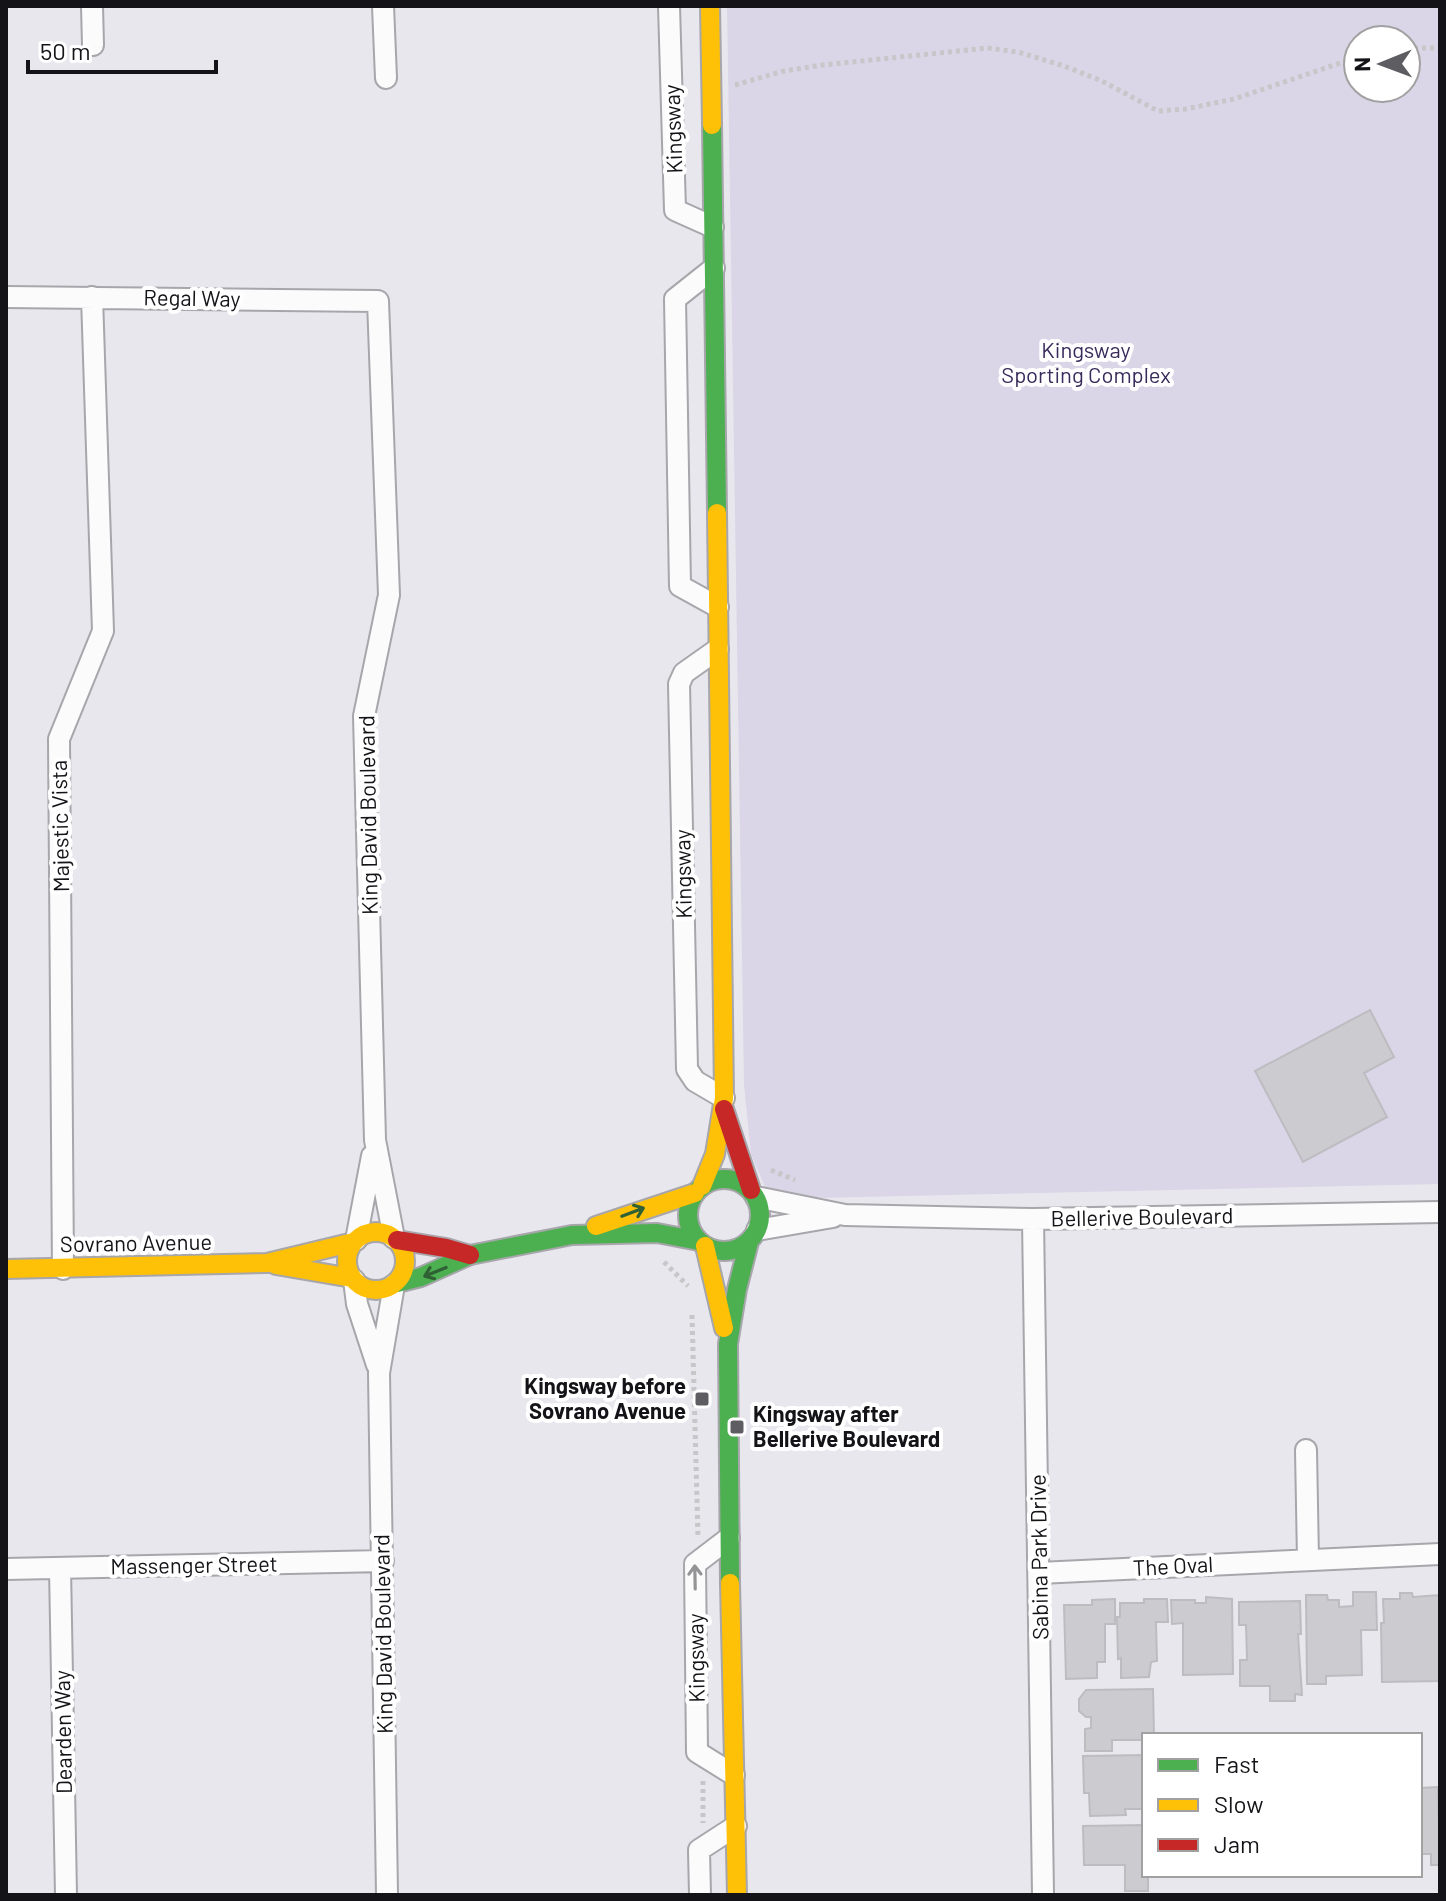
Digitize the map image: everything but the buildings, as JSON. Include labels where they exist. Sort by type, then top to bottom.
[{"type":"main road","name":"Kingsway","points":[[710,6],[724,1103],[715,1154],[688,1213],[693,1233],[702,1244],[728,1344]]},
{"type":"main road","name":"Kingsway","points":[[724,1103],[761,1214],[737,1289],[728,1344],[737,1895]]},
{"type":"main road","points":[[470,1255],[375,1232],[364,1234],[355,1241],[347,1257],[347,1268],[362,1287],[373,1291],[384,1290],[470,1255],[572,1235],[699,1190],[718,1179],[736,1180],[753,1193]]},
{"type":"main road","points":[[572,1235],[657,1233],[714,1250],[733,1251],[753,1236]]},
{"type":"main road","points":[[396,1239],[405,1252],[406,1261],[405,1271],[396,1284]]},
{"type":"main road","name":"Sovrano Avenue","points":[[6,1269],[267,1263],[355,1241]]},
{"type":"main road","name":"Sovrano Avenue","points":[[267,1263],[353,1279]]},
{"type":"street","points":[[92,6],[93,45]]},
{"type":"street","points":[[383,6],[386,78]]},
{"type":"street","name":"Kingsway","points":[[669,6],[675,210],[713,227]]},
{"type":"street","points":[[714,268],[675,299],[675,315],[680,586],[718,607]]},
{"type":"street","name":"Regal Way","points":[[6,297],[378,301]]},
{"type":"street","name":"Majestic Vista","points":[[63,1269],[59,739],[103,631],[92,297]]},
{"type":"street","name":"King David Boulevard","points":[[378,301],[389,595],[364,716],[375,1140],[396,1239]]},
{"type":"street","name":"Kingsway","points":[[718,649],[684,673],[679,684],[687,1069],[695,1081],[724,1103]]},
{"type":"street","name":"King David Boulevard","points":[[355,1241],[375,1140]]},
{"type":"street","name":"Bellerive Boulevard","points":[[753,1193],[845,1215],[1033,1219],[1440,1212]]},
{"type":"street","name":"Bellerive Boulevard","points":[[753,1236],[845,1215]]},
{"type":"street","name":"Sabina Park Drive","points":[[1033,1219],[1041,1895]]},
{"type":"street","name":"King David Boulevard","points":[[353,1279],[357,1304],[379,1373]]},
{"type":"street","name":"King David Boulevard","points":[[387,1895],[379,1373],[396,1284]]},
{"type":"street","points":[[1306,1450],[1308,1560]]},
{"type":"street","points":[[700,1560],[729,1538]]},
{"type":"street","name":"The Oval","points":[[1039,1573],[1440,1554]]},
{"type":"street","name":"Kingsway","points":[[700,1560],[695,1564],[697,1752],[703,1756]]},
{"type":"street","name":"Massenger Street","points":[[6,1569],[383,1561]]},
{"type":"street","name":"Dearden Way","points":[[60,1568],[66,1895]]},
{"type":"street","points":[[703,1756],[734,1775]]},
{"type":"street","points":[[700,1895],[699,1850],[736,1826]]},
{"type":"path","points":[[727,87],[784,71],[823,65],[987,48],[1018,52],[1064,66],[1102,81],[1158,111],[1234,99],[1342,62]]},
{"type":"path","points":[[657,1233],[659,1256],[691,1291]]},
{"type":"path","points":[[692,1306],[700,1560]]},
{"type":"path","points":[[703,1756],[704,1847]]},
{"type":"green space","name":"Kingsway Sporting Complex","points":[[727,6],[1440,6],[1440,1184],[770,1199],[751,1154],[744,1085]]},
{"type":"traffic: fast","points":[[712,125],[717,513]]},
{"type":"traffic: fast","points":[[731,1179],[750,1189],[758,1201],[760,1215],[758,1229],[750,1241],[738,1249],[717,1251],[698,1241],[690,1229],[688,1208],[698,1189],[710,1181],[731,1179]]},
{"type":"traffic: fast","points":[[397,1283],[421,1277],[470,1255],[572,1235],[657,1233],[699,1241]]},
{"type":"traffic: fast","points":[[730,1583],[728,1344],[749,1242]]},
{"type":"traffic: slow","points":[[710,6],[712,125]]},
{"type":"traffic: slow","points":[[702,1186],[715,1154],[724,1098],[717,513]]},
{"type":"traffic: slow","points":[[596,1226],[695,1193]]},
{"type":"traffic: slow","points":[[376,1232],[397,1240],[405,1261],[397,1282],[376,1290],[355,1282],[347,1261],[355,1240],[376,1232]]},
{"type":"traffic: slow","points":[[6,1269],[267,1263],[354,1242]]},
{"type":"traffic: slow","points":[[705,1246],[724,1328]]},
{"type":"traffic: slow","points":[[276,1265],[352,1278]]},
{"type":"traffic: slow","points":[[730,1583],[737,1895]]},
{"type":"traffic: jam","points":[[724,1109],[751,1190]]},
{"type":"traffic: jam","points":[[397,1240],[470,1255]]},
{"type":"place","name":"Kingsway before Sovrano Avenue","points":[[702,1399]]},
{"type":"place","name":"Kingsway after Bellerive Boulevard","points":[[737,1427]]}]
